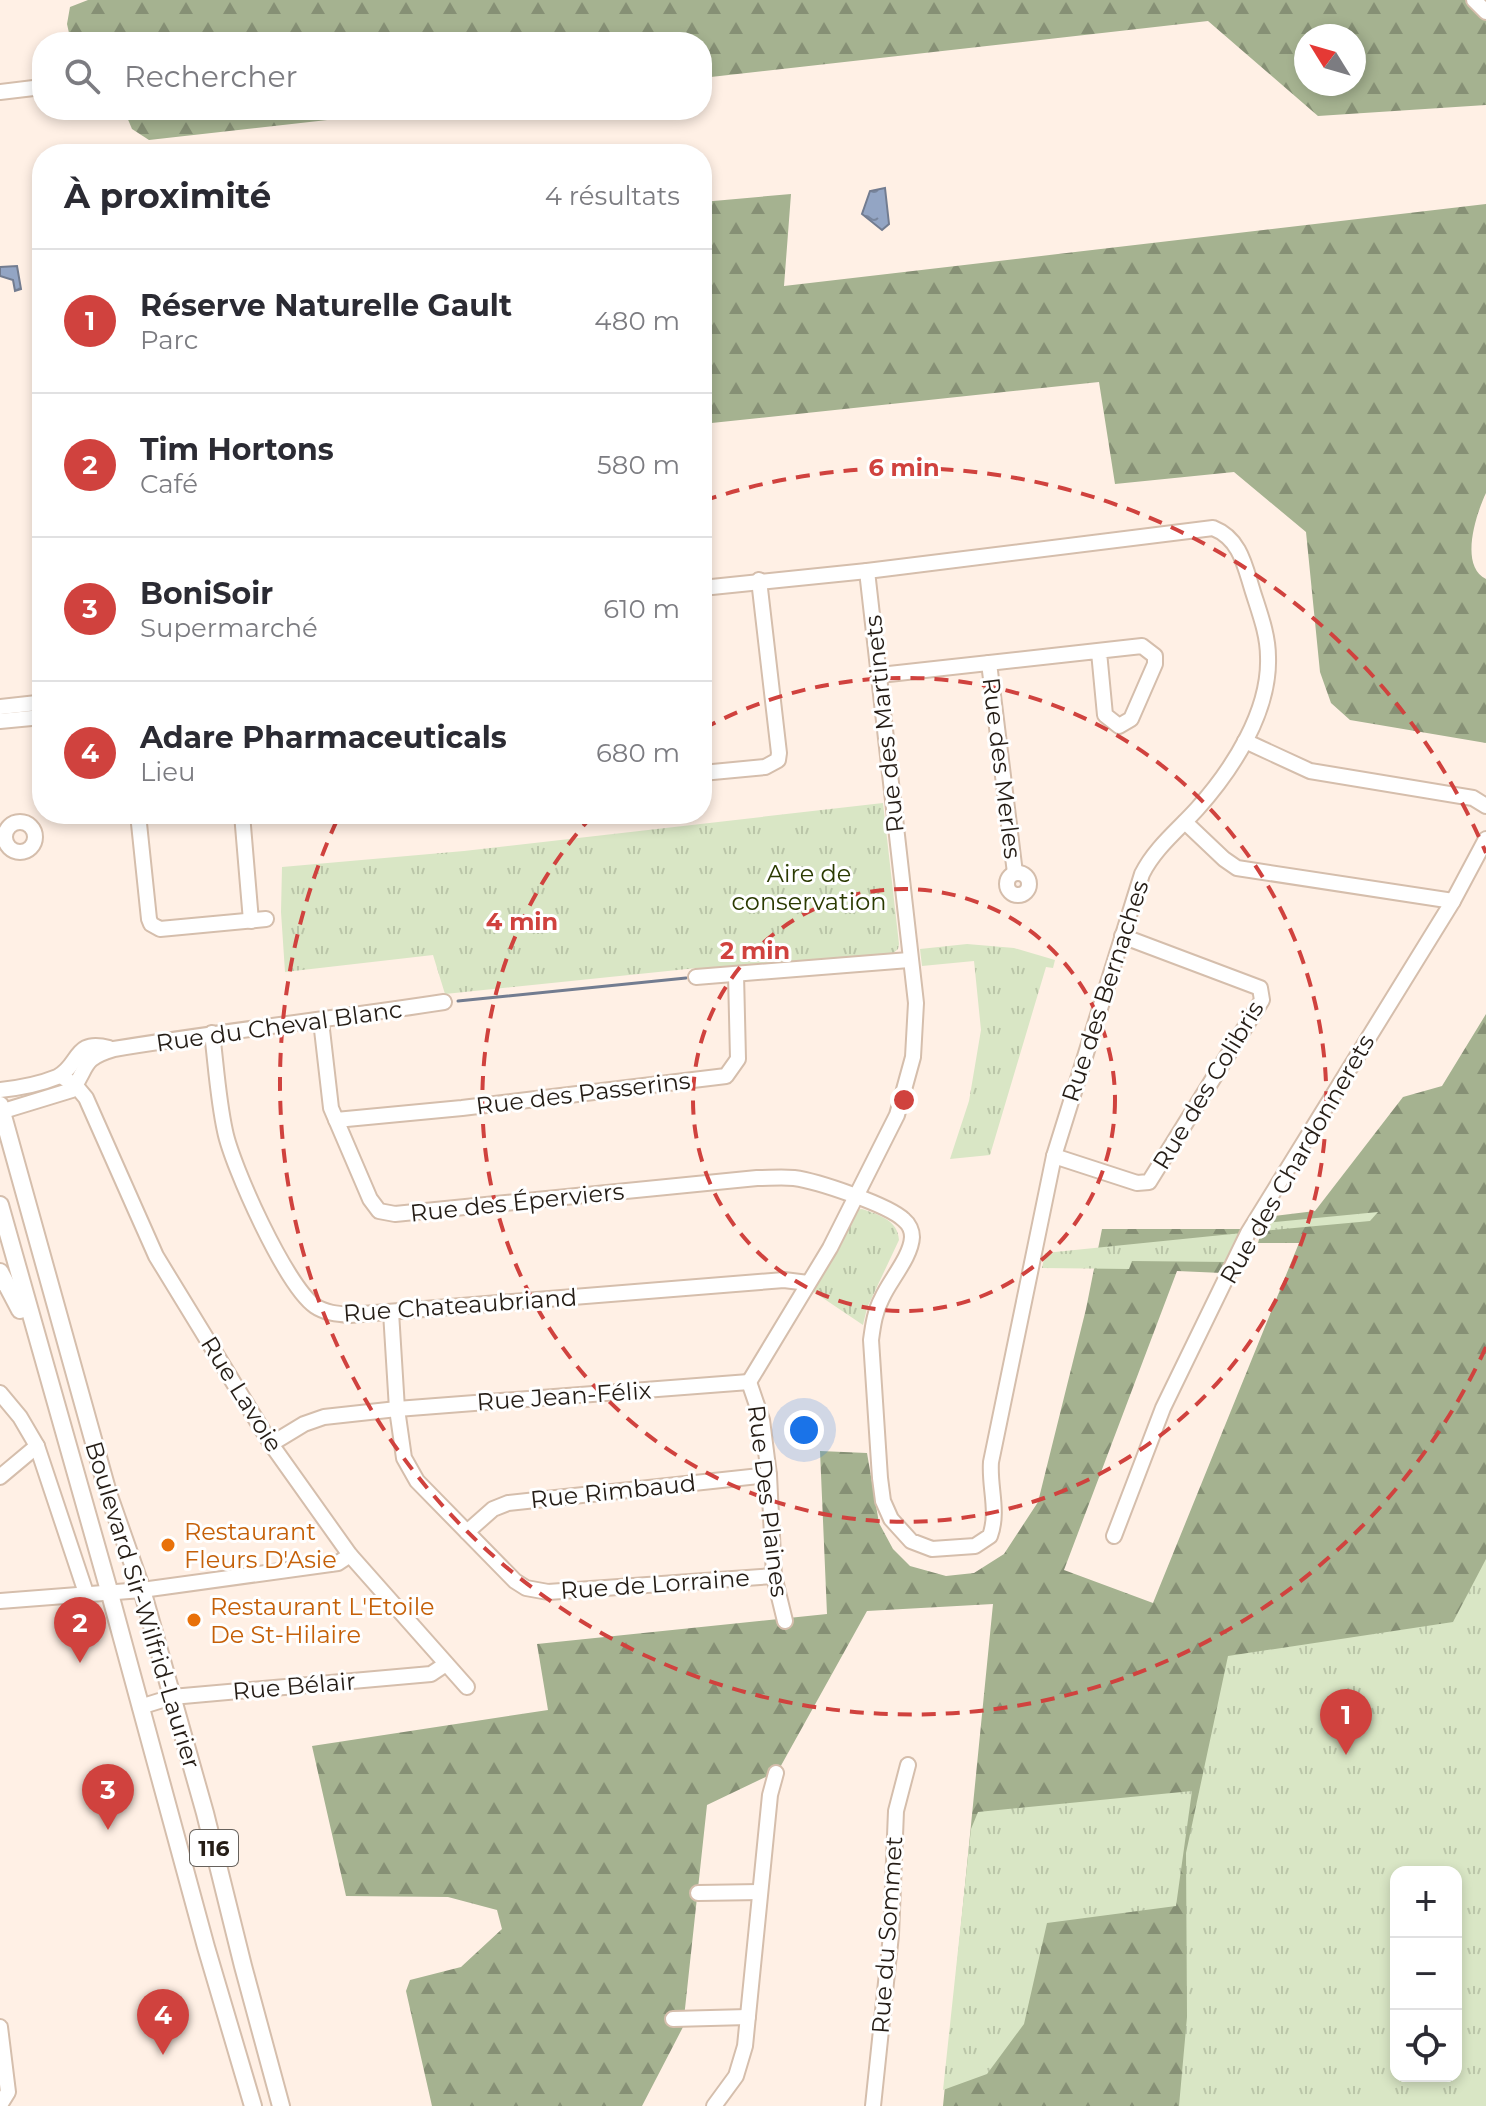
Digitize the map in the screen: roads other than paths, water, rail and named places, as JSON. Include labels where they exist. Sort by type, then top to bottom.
[{"type":"main road","name":"Boulevard Sir-Wilfrid-Laurier","points":[[1,1109],[108,1493],[142,1590],[281,2106]]},
{"type":"main road","name":"Boulevard Sir-Wilfrid-Laurier","points":[[0,1205],[253,2106]]},
{"type":"main road","points":[[0,1272],[44,1365]]},
{"type":"street","points":[[1474,0],[1486,12]]},
{"type":"street","points":[[0,92],[32,88]]},
{"type":"street","name":"Rue des Bernaches","points":[[712,587],[867,571],[1204,528],[1229,535],[1239,549],[1267,638],[1266,686],[1245,741],[1226,775],[1148,862],[1122,936],[1054,1156],[991,1462],[994,1526],[990,1536],[975,1546],[953,1550],[920,1546],[896,1527],[883,1501],[872,1331],[881,1298],[912,1236],[903,1219],[885,1208],[855,1197]]},
{"type":"street","name":"Rue des Martinets","points":[[808,1283],[830,1248],[897,1115],[908,1084],[916,1033],[916,1003],[867,571]]},
{"type":"street","points":[[712,772],[765,767],[778,760],[759,580]]},
{"type":"street","points":[[880,675],[1142,646],[1155,656],[1155,664],[1131,719],[1119,726],[1105,715],[1099,652]]},
{"type":"street","name":"Rue des Merles","points":[[989,663],[1015,873]]},
{"type":"street","points":[[0,707],[32,714]]},
{"type":"street","points":[[0,721],[32,707]]},
{"type":"street","points":[[1245,741],[1310,771],[1473,798],[1486,806]]},
{"type":"street","points":[[1185,822],[1237,868],[1453,901]]},
{"type":"street","points":[[139,824],[151,924],[160,929],[258,920],[244,824]]},
{"type":"street","name":"Rue des Chardonnerets","points":[[1114,1536],[1163,1408],[1248,1233],[1453,901],[1486,839]]},
{"type":"street","name":"Rue des Colibris","points":[[1054,1156],[1137,1183],[1149,1182],[1262,1000],[1260,988],[1122,936]]},
{"type":"street","points":[[696,977],[909,960]]},
{"type":"street","name":"Rue des Passerins","points":[[336,1120],[726,1076],[738,1059],[736,974]]},
{"type":"street","name":"Rue du Cheval Blanc","points":[[76,1086],[85,1064],[100,1053],[114,1049],[444,1002]]},
{"type":"street","name":"Rue des Éperviers","points":[[321,1021],[331,1108],[370,1199],[379,1211],[388,1213],[757,1178],[812,1181],[855,1197]]},
{"type":"street","name":"Rue Chateaubriand","points":[[212,1033],[225,1133],[263,1229],[302,1293],[316,1307],[336,1314],[391,1312],[784,1280],[808,1283]]},
{"type":"street","name":"Rue du Cheval Blanc","points":[[61,1076],[82,1049],[95,1046],[114,1049]]},
{"type":"street","points":[[0,1090],[61,1076]]},
{"type":"street","name":"Rue Lavoie","points":[[61,1076],[76,1086],[91,1107],[156,1256],[271,1444],[350,1555],[467,1687]]},
{"type":"street","points":[[1,1109],[66,1092],[76,1086]]},
{"type":"street","points":[[749,1382],[808,1283]]},
{"type":"street","name":"Rue de Lorraine","points":[[391,1312],[400,1444],[409,1469],[515,1581],[548,1592],[774,1576]]},
{"type":"street","name":"Rue Jean-Félix","points":[[271,1444],[304,1424],[324,1417],[749,1382]]},
{"type":"street","name":"Rue Des Plaines","points":[[749,1382],[762,1420],[769,1475],[774,1576],[785,1621]]},
{"type":"street","points":[[0,1393],[20,1417],[37,1446],[87,1596]]},
{"type":"street","points":[[0,1477],[37,1446]]},
{"type":"street","name":"Rue Rimbaud","points":[[467,1532],[493,1509],[508,1503],[769,1475]]},
{"type":"street","points":[[0,1601],[142,1590],[338,1563],[350,1555]]},
{"type":"street","name":"Rue Bélair","points":[[140,1707],[172,1697],[431,1674],[446,1664]]},
{"type":"street","name":"Rue du Sommet","points":[[873,2106],[891,1935],[896,1811],[908,1765]]},
{"type":"street","points":[[714,2106],[732,2083],[739,2067],[748,2017],[770,1795],[776,1773]]},
{"type":"street","points":[[698,1893],[760,1892]]},
{"type":"street","points":[[673,2019],[748,2017]]},
{"type":"street","points":[[0,2027],[8,2092],[0,2105]]},
{"type":"water","points":[[885,188],[889,224],[882,230],[862,214],[870,191]]},
{"type":"water","points":[[17,266],[21,289],[15,291],[13,280],[0,276],[0,267]]},
{"type":"waterway","points":[[458,1001],[686,978]]},
{"type":"place","name":"Restaurant Fleurs D'Asie","points":[[168,1545]]},
{"type":"place","name":"Restaurant L'Etoile De St-Hilaire","points":[[194,1620]]},
{"type":"place","name":"Tim Hortons","points":[[80,1663]]},
{"type":"place","name":"Réserve Naturelle Gault","points":[[1346,1755]]},
{"type":"place","name":"BoniSoir","points":[[108,1830]]},
{"type":"place","name":"Adare Pharmaceuticals","points":[[163,2055]]},
{"type":"park label","name":"Aire de conservation","points":[[809,887]]}]
